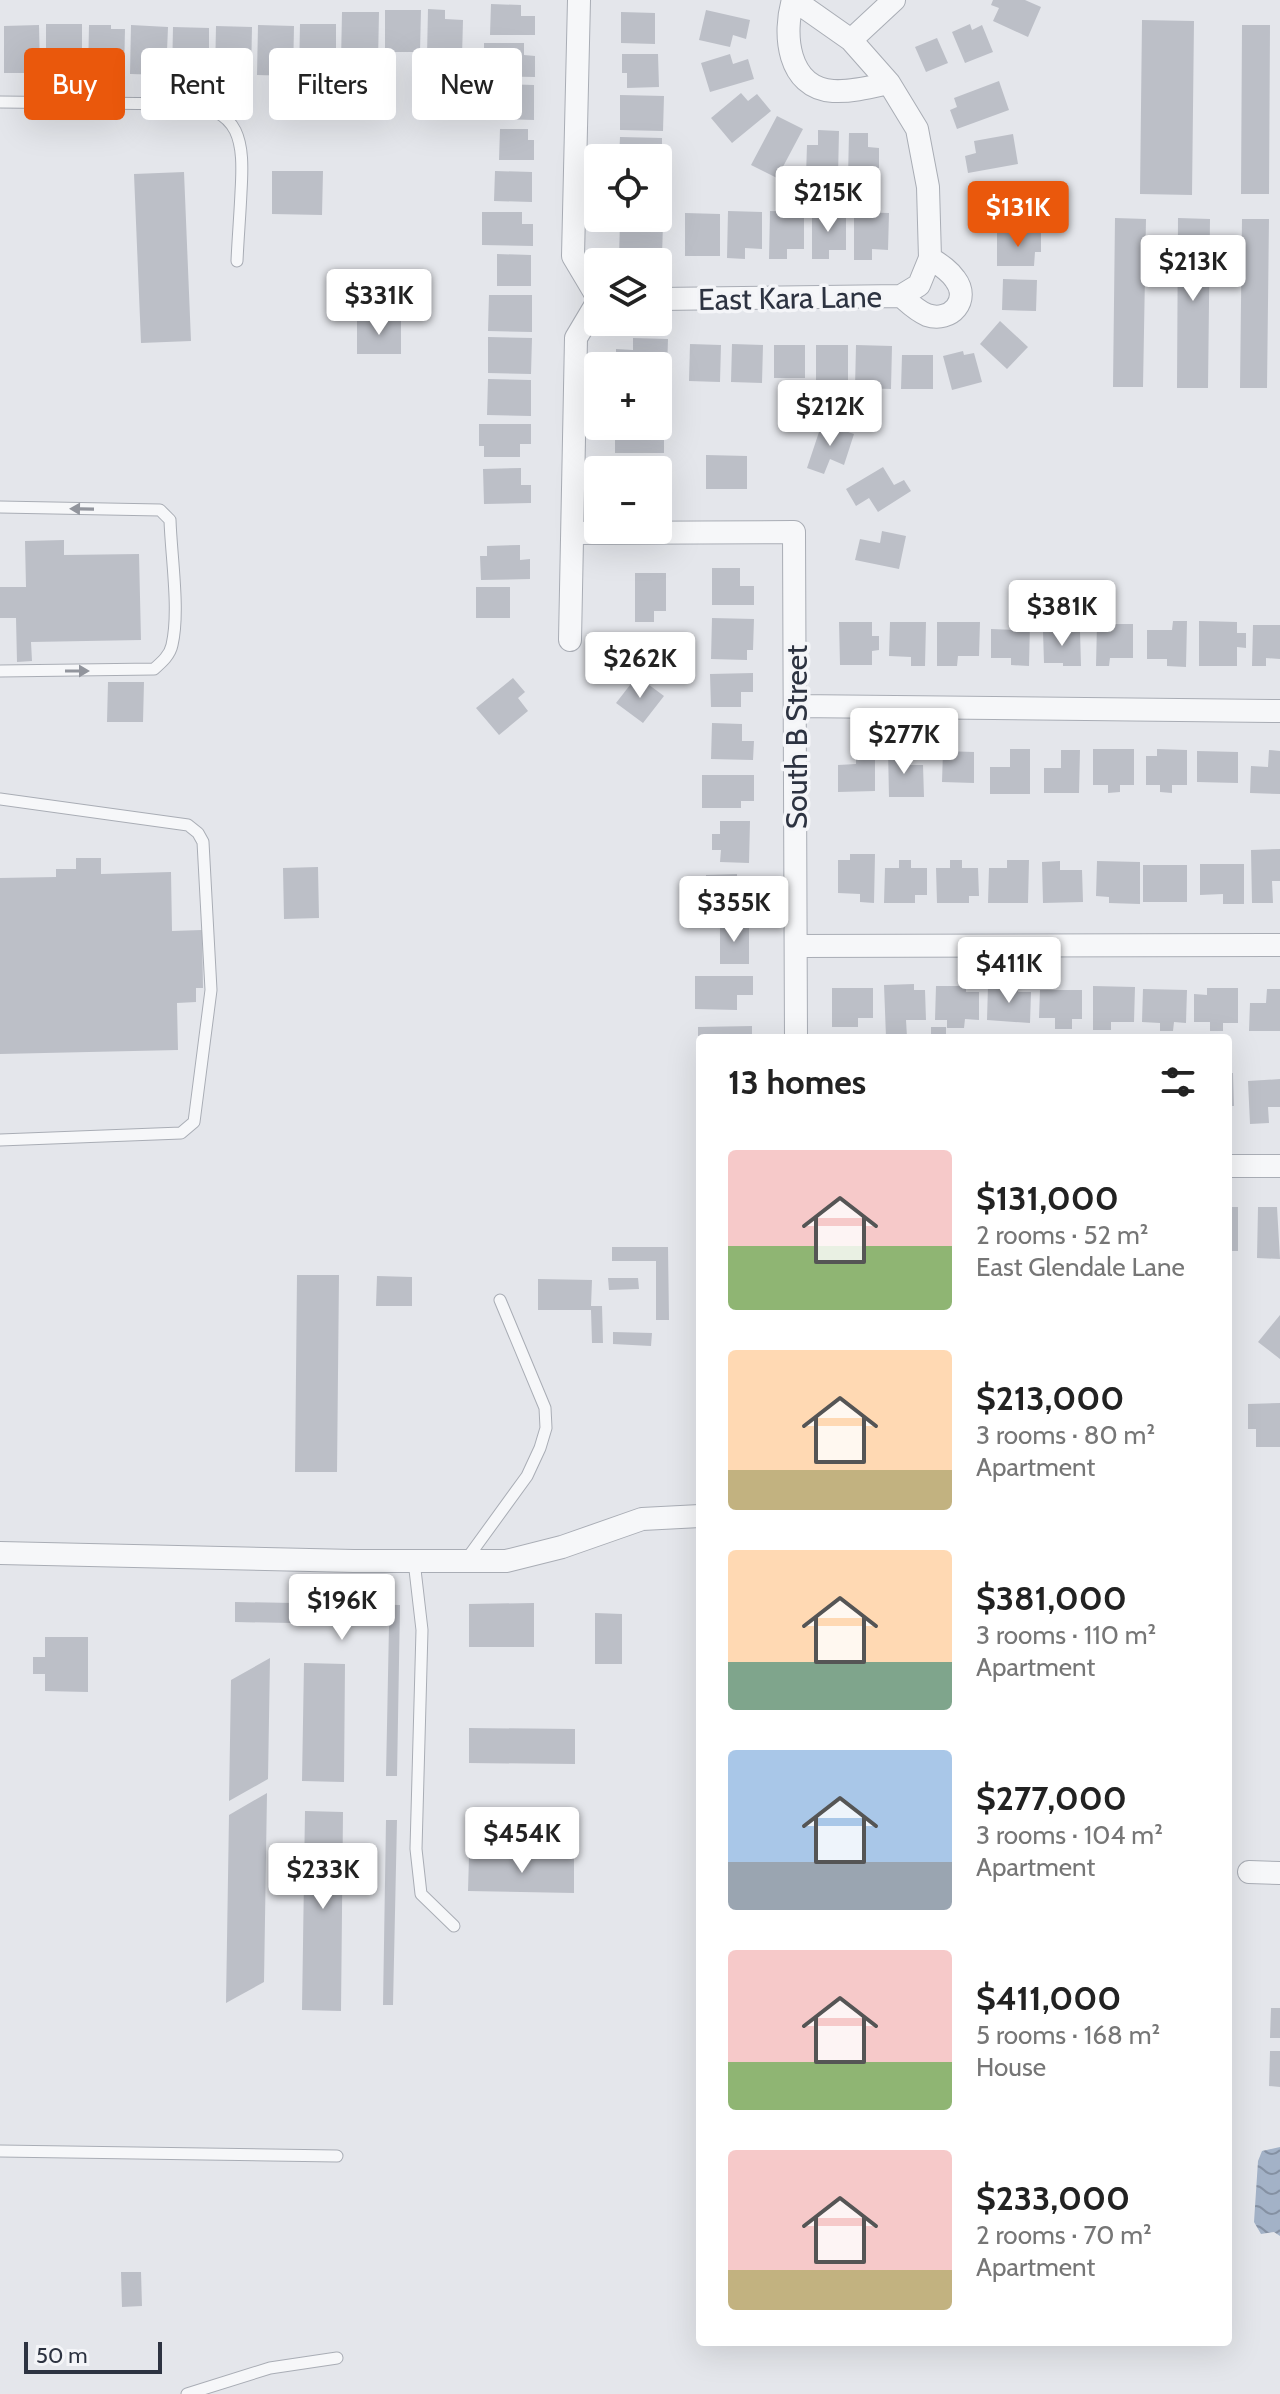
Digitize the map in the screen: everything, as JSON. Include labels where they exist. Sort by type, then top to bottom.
[{"type":"street","points":[[579,0],[573,256],[584,275]]},
{"type":"street","points":[[889,83],[830,91],[817,87],[800,73],[787,40],[788,18],[794,0],[851,40],[889,83],[917,129],[928,187],[930,258],[910,291],[928,315],[941,317],[952,313],[960,305],[962,292],[958,282],[930,258]]},
{"type":"street","points":[[851,40],[894,0]]},
{"type":"street","name":"East Kara Lane","points":[[672,299],[910,291]]},
{"type":"street","points":[[570,640],[576,338],[584,324]]},
{"type":"street","name":"South B Street","points":[[574,533],[794,532],[796,1034]]},
{"type":"street","points":[[796,706],[1280,711]]},
{"type":"street","points":[[796,946],[1280,945]]},
{"type":"street","points":[[1232,1166],[1280,1166]]},
{"type":"street","points":[[0,1553],[506,1561],[562,1547],[642,1519],[696,1516]]},
{"type":"street","points":[[1249,1872],[1280,1873]]},
{"type":"lane","points":[[0,102],[183,104],[203,106],[221,113],[234,126],[241,141],[243,163],[237,261]]},
{"type":"lane","points":[[0,507],[160,510],[170,520],[175,617],[172,646],[165,660],[154,669],[0,671]]},
{"type":"lane","points":[[0,799],[188,825],[198,833],[203,842],[211,990],[194,1122],[190,1128],[181,1133],[0,1140]]},
{"type":"lane","points":[[465,1561],[527,1476],[546,1428],[545,1408],[500,1300]]},
{"type":"lane","points":[[414,1561],[422,1630],[416,1849],[421,1894],[454,1926]]},
{"type":"lane","points":[[0,2151],[337,2156]]},
{"type":"lane","points":[[187,2394],[270,2368],[337,2358]]},
{"type":"water","points":[[1280,2147],[1280,2236],[1274,2232],[1261,2234],[1254,2222],[1258,2161],[1262,2151]]},
{"type":"building","points":[[993,0],[1025,0],[1041,7],[1028,37],[993,21],[999,8],[991,5]]},
{"type":"building","points":[[491,4],[521,5],[521,16],[535,16],[535,35],[490,35]]},
{"type":"building","points":[[428,9],[445,10],[445,19],[463,20],[462,48],[427,48]]},
{"type":"building","points":[[385,10],[421,10],[420,48],[412,48],[412,52],[396,52],[396,48],[385,48]]},
{"type":"building","points":[[706,10],[750,20],[746,39],[733,35],[730,47],[699,40]]},
{"type":"building","points":[[342,12],[379,12],[378,48],[341,48]]},
{"type":"building","points":[[621,12],[655,13],[655,44],[621,43]]},
{"type":"building","points":[[1142,20],[1194,21],[1192,195],[1140,194]]},
{"type":"building","points":[[46,24],[82,24],[82,48],[46,48]]},
{"type":"building","points":[[300,24],[336,24],[336,48],[300,48]]},
{"type":"building","points":[[970,24],[972,30],[982,25],[993,52],[965,63],[952,32]]},
{"type":"building","points":[[39,25],[39,48],[24,48],[24,73],[4,73],[4,26]]},
{"type":"building","points":[[89,25],[111,25],[111,29],[125,29],[125,48],[89,48]]},
{"type":"building","points":[[131,25],[168,27],[167,48],[141,48],[141,74],[130,74]]},
{"type":"building","points":[[258,25],[294,26],[294,48],[269,48],[269,75],[257,75]]},
{"type":"building","points":[[1242,25],[1270,25],[1269,194],[1241,194]]},
{"type":"building","points":[[216,26],[252,27],[252,48],[216,48]]},
{"type":"building","points":[[173,27],[209,28],[209,48],[173,48]]},
{"type":"building","points":[[937,38],[948,63],[926,72],[915,47]]},
{"type":"building","points":[[484,43],[524,43],[524,55],[535,56],[535,77],[522,77],[522,48],[484,48]]},
{"type":"building","points":[[622,54],[658,54],[659,87],[627,88],[627,73],[622,73]]},
{"type":"building","points":[[730,54],[733,64],[748,59],[754,79],[710,92],[701,63]]},
{"type":"building","points":[[999,81],[1009,110],[957,129],[950,110],[957,107],[954,98]]},
{"type":"building","points":[[522,85],[534,85],[534,120],[522,120]]},
{"type":"building","points":[[741,93],[748,101],[757,94],[771,111],[732,143],[711,118]]},
{"type":"building","points":[[620,95],[664,96],[663,131],[620,130]]},
{"type":"building","points":[[777,116],[803,129],[777,178],[751,165]]},
{"type":"building","points":[[500,129],[528,129],[528,140],[534,140],[534,160],[499,160]]},
{"type":"building","points":[[818,130],[839,131],[838,177],[806,176],[807,145],[818,145]]},
{"type":"building","points":[[849,133],[868,133],[868,147],[879,148],[879,179],[848,178]]},
{"type":"building","points":[[1013,134],[1018,164],[968,173],[965,156],[976,153],[974,141]]},
{"type":"building","points":[[620,137],[662,138],[662,144],[620,144]]},
{"type":"building","points":[[272,171],[323,171],[322,215],[272,214]]},
{"type":"building","points":[[495,171],[532,172],[532,202],[494,201]]},
{"type":"building","points":[[184,172],[191,341],[141,343],[134,174]]},
{"type":"building","points":[[1018,184],[1018,195],[1024,194],[1025,218],[972,220],[971,198],[982,197],[982,186]]},
{"type":"building","points":[[728,211],[762,212],[762,249],[745,248],[745,259],[727,258]]},
{"type":"building","points":[[770,211],[804,212],[804,249],[787,249],[787,259],[769,259]]},
{"type":"building","points":[[482,212],[522,212],[522,224],[533,224],[533,246],[482,245]]},
{"type":"building","points":[[846,212],[846,250],[829,250],[829,259],[812,259],[812,213]]},
{"type":"building","points":[[854,212],[889,213],[888,250],[872,249],[872,260],[854,260]]},
{"type":"building","points":[[685,213],[720,214],[720,256],[685,256]]},
{"type":"building","points":[[1115,218],[1146,219],[1143,387],[1113,387]]},
{"type":"building","points":[[1178,218],[1210,219],[1208,388],[1177,388]]},
{"type":"building","points":[[1242,219],[1269,219],[1267,388],[1240,388]]},
{"type":"building","points":[[620,232],[663,232],[662,248],[619,248]]},
{"type":"building","points":[[997,232],[1041,233],[1041,252],[1035,252],[1034,266],[997,266]]},
{"type":"building","points":[[497,254],[531,255],[531,286],[497,286]]},
{"type":"building","points":[[1003,279],[1037,280],[1036,311],[1002,310]]},
{"type":"building","points":[[489,295],[532,295],[532,332],[488,331]]},
{"type":"building","points":[[357,320],[401,320],[401,354],[357,354]]},
{"type":"building","points":[[1000,321],[1028,347],[1007,369],[980,344]]},
{"type":"building","points":[[488,337],[532,338],[531,374],[488,373]]},
{"type":"building","points":[[633,338],[668,339],[668,352],[616,352],[616,349],[633,350]]},
{"type":"building","points":[[690,344],[721,345],[720,382],[689,381]]},
{"type":"building","points":[[732,344],[763,345],[762,383],[731,382]]},
{"type":"building","points":[[774,345],[805,345],[805,378],[774,378]]},
{"type":"building","points":[[816,345],[848,345],[848,383],[816,384]]},
{"type":"building","points":[[856,345],[892,346],[891,389],[855,388]]},
{"type":"building","points":[[963,351],[964,355],[974,353],[982,382],[952,390],[943,356]]},
{"type":"building","points":[[902,355],[933,355],[933,389],[901,389]]},
{"type":"building","points":[[488,379],[531,380],[531,416],[487,415]]},
{"type":"building","points":[[822,423],[854,434],[844,465],[830,459],[824,474],[807,468]]},
{"type":"building","points":[[479,424],[531,424],[531,444],[520,444],[520,457],[484,457],[484,446],[479,446]]},
{"type":"building","points":[[615,440],[664,440],[664,453],[615,453]]},
{"type":"building","points":[[706,455],[747,456],[747,489],[706,489]]},
{"type":"building","points":[[883,467],[894,485],[904,480],[911,491],[878,512],[869,498],[856,506],[846,489]]},
{"type":"building","points":[[521,468],[521,485],[531,485],[531,503],[484,504],[483,469]]},
{"type":"building","points":[[882,531],[906,536],[899,569],[855,560],[860,539],[880,543]]},
{"type":"building","points":[[64,540],[64,555],[139,554],[141,640],[31,642],[32,661],[17,662],[16,618],[0,618],[0,587],[26,587],[25,541]]},
{"type":"building","points":[[520,545],[520,560],[530,559],[530,579],[481,580],[480,556],[487,556],[487,546]]},
{"type":"building","points":[[712,568],[740,568],[740,586],[754,586],[754,605],[712,605]]},
{"type":"building","points":[[635,573],[666,573],[666,611],[654,611],[654,622],[635,622]]},
{"type":"building","points":[[476,587],[510,587],[510,618],[476,618]]},
{"type":"building","points":[[712,618],[754,619],[753,650],[747,650],[747,660],[711,659]]},
{"type":"building","points":[[1173,621],[1187,621],[1186,667],[1167,666],[1167,659],[1147,659],[1147,630],[1172,630]]},
{"type":"building","points":[[1199,621],[1237,622],[1237,633],[1246,633],[1246,648],[1237,647],[1237,666],[1199,666]]},
{"type":"building","points":[[839,622],[872,622],[872,636],[879,636],[879,650],[872,651],[872,665],[840,665]]},
{"type":"building","points":[[890,622],[926,622],[925,666],[911,666],[911,657],[889,656]]},
{"type":"building","points":[[937,622],[980,622],[979,656],[958,656],[957,666],[937,666]]},
{"type":"building","points":[[1016,623],[1030,623],[1029,666],[1011,665],[1011,658],[991,658],[991,629],[1016,630]]},
{"type":"building","points":[[1097,624],[1133,624],[1133,658],[1110,658],[1109,666],[1096,666]]},
{"type":"building","points":[[1253,625],[1280,625],[1280,659],[1266,658],[1266,666],[1252,666]]},
{"type":"building","points":[[1043,631],[1080,631],[1081,666],[1044,663]]},
{"type":"building","points":[[753,673],[753,692],[741,692],[741,707],[711,707],[710,674]]},
{"type":"building","points":[[637,676],[664,696],[643,723],[616,703]]},
{"type":"building","points":[[513,678],[525,692],[518,698],[528,711],[499,735],[476,708]]},
{"type":"building","points":[[108,682],[144,682],[143,722],[107,722]]},
{"type":"building","points":[[712,723],[742,724],[742,741],[754,741],[753,760],[711,759]]},
{"type":"building","points":[[875,749],[875,791],[838,792],[838,765],[856,764],[856,750]]},
{"type":"building","points":[[888,749],[907,749],[908,765],[923,765],[924,797],[889,797]]},
{"type":"building","points":[[1010,749],[1030,749],[1030,794],[990,794],[990,767],[1010,767]]},
{"type":"building","points":[[1093,749],[1134,749],[1134,785],[1120,785],[1120,792],[1108,793],[1108,785],[1093,785]]},
{"type":"building","points":[[1157,749],[1187,750],[1187,785],[1172,785],[1172,793],[1160,792],[1160,785],[1146,785],[1146,756],[1157,756]]},
{"type":"building","points":[[1061,750],[1080,750],[1079,793],[1044,793],[1044,768],[1061,768]]},
{"type":"building","points":[[1269,750],[1280,751],[1280,794],[1250,793],[1251,766],[1268,767]]},
{"type":"building","points":[[943,751],[974,752],[974,783],[942,782]]},
{"type":"building","points":[[1197,751],[1238,752],[1238,783],[1197,782]]},
{"type":"building","points":[[702,775],[754,775],[754,801],[741,801],[741,808],[702,808]]},
{"type":"building","points":[[720,821],[750,821],[749,863],[720,862],[721,850],[712,850],[712,834],[720,834]]},
{"type":"building","points":[[1280,849],[1280,881],[1272,881],[1273,903],[1252,903],[1251,850]]},
{"type":"building","points":[[850,854],[875,854],[874,903],[860,902],[860,894],[838,893],[838,860],[850,860]]},
{"type":"building","points":[[76,858],[101,858],[101,874],[171,872],[172,931],[202,930],[203,988],[196,988],[196,1002],[177,1003],[178,1050],[0,1054],[0,878],[56,877],[56,869],[76,869]]},
{"type":"building","points":[[899,860],[911,860],[911,868],[927,868],[927,895],[915,895],[915,903],[884,903],[885,868],[899,868]]},
{"type":"building","points":[[950,860],[962,860],[962,868],[978,868],[979,896],[969,896],[969,903],[937,903],[936,868],[950,868]]},
{"type":"building","points":[[1007,860],[1029,860],[1028,903],[988,903],[989,868],[1007,868]]},
{"type":"building","points":[[1060,861],[1060,870],[1082,870],[1083,902],[1043,903],[1042,862]]},
{"type":"building","points":[[1097,861],[1140,862],[1140,904],[1109,903],[1109,897],[1096,896]]},
{"type":"building","points":[[1200,864],[1244,864],[1244,904],[1223,904],[1223,894],[1200,895]]},
{"type":"building","points":[[1143,865],[1187,865],[1187,902],[1143,902]]},
{"type":"building","points":[[318,867],[319,918],[284,919],[283,868]]},
{"type":"building","points":[[737,874],[737,891],[752,891],[752,910],[710,910],[710,897],[706,898],[706,875]]},
{"type":"building","points":[[720,923],[749,923],[749,964],[720,964]]},
{"type":"building","points":[[695,976],[753,976],[753,995],[737,995],[737,1010],[695,1009]]},
{"type":"building","points":[[914,984],[914,990],[925,990],[926,1020],[906,1020],[907,1034],[886,1034],[884,985]]},
{"type":"building","points":[[936,986],[966,986],[966,992],[979,992],[979,1020],[965,1019],[964,1028],[947,1028],[947,1020],[935,1020]]},
{"type":"building","points":[[988,986],[1018,986],[1018,992],[1031,992],[1030,1023],[987,1020]]},
{"type":"building","points":[[1093,986],[1135,987],[1134,1022],[1111,1022],[1111,1030],[1093,1030]]},
{"type":"building","points":[[832,988],[873,988],[873,1018],[858,1018],[858,1027],[832,1027]]},
{"type":"building","points":[[1207,988],[1238,988],[1238,1023],[1223,1023],[1223,1031],[1210,1031],[1210,1022],[1194,1022],[1194,994],[1207,995]]},
{"type":"building","points":[[1143,989],[1187,990],[1186,1023],[1174,1022],[1173,1031],[1160,1031],[1160,1023],[1142,1022]]},
{"type":"building","points":[[1267,989],[1280,989],[1280,1031],[1249,1031],[1250,1003],[1266,1003]]},
{"type":"building","points":[[1040,990],[1082,990],[1082,1019],[1072,1019],[1072,1029],[1055,1029],[1055,1018],[1039,1018]]},
{"type":"building","points":[[752,1026],[752,1034],[698,1034],[698,1027]]},
{"type":"building","points":[[931,1027],[946,1027],[946,1034],[931,1034]]},
{"type":"building","points":[[1232,1073],[1233,1073],[1232,1106]]},
{"type":"building","points":[[1280,1079],[1280,1107],[1268,1107],[1269,1123],[1250,1124],[1248,1081]]},
{"type":"building","points":[[1232,1207],[1238,1207],[1238,1251],[1232,1251]]},
{"type":"building","points":[[1258,1207],[1277,1207],[1280,1259],[1257,1258]]},
{"type":"building","points":[[612,1247],[668,1247],[669,1320],[656,1320],[656,1261],[612,1261]]},
{"type":"building","points":[[297,1275],[339,1275],[337,1472],[295,1472]]},
{"type":"building","points":[[377,1276],[412,1277],[412,1306],[376,1306]]},
{"type":"building","points":[[608,1278],[638,1278],[639,1289],[609,1290]]},
{"type":"building","points":[[538,1279],[592,1280],[591,1306],[602,1306],[603,1343],[592,1343],[591,1310],[538,1310]]},
{"type":"building","points":[[1280,1315],[1280,1359],[1258,1342]]},
{"type":"building","points":[[613,1332],[652,1333],[651,1346],[613,1344]]},
{"type":"building","points":[[1280,1403],[1280,1447],[1256,1447],[1256,1429],[1248,1429],[1248,1404]]},
{"type":"building","points":[[235,1602],[400,1605],[397,1776],[386,1776],[389,1625],[235,1622]]},
{"type":"building","points":[[534,1603],[534,1647],[469,1647],[469,1604]]},
{"type":"building","points":[[595,1613],[622,1614],[622,1664],[595,1664]]},
{"type":"building","points":[[45,1637],[88,1637],[88,1692],[45,1691],[45,1674],[33,1674],[33,1657],[45,1657]]},
{"type":"building","points":[[270,1658],[268,1779],[229,1801],[231,1680]]},
{"type":"building","points":[[304,1663],[345,1664],[344,1782],[302,1781]]},
{"type":"building","points":[[469,1728],[575,1729],[575,1764],[469,1763]]},
{"type":"building","points":[[267,1793],[264,1982],[226,2003],[229,1815]]},
{"type":"building","points":[[305,1811],[343,1812],[341,2011],[302,2010]]},
{"type":"building","points":[[386,1820],[397,1820],[393,2005],[383,2005]]},
{"type":"building","points":[[469,1857],[574,1858],[574,1893],[468,1891]]},
{"type":"building","points":[[1271,2008],[1280,2008],[1280,2038],[1270,2038]]},
{"type":"building","points":[[1270,2051],[1280,2051],[1280,2087],[1269,2086]]},
{"type":"building","points":[[121,2272],[141,2272],[142,2306],[122,2307]]}]
